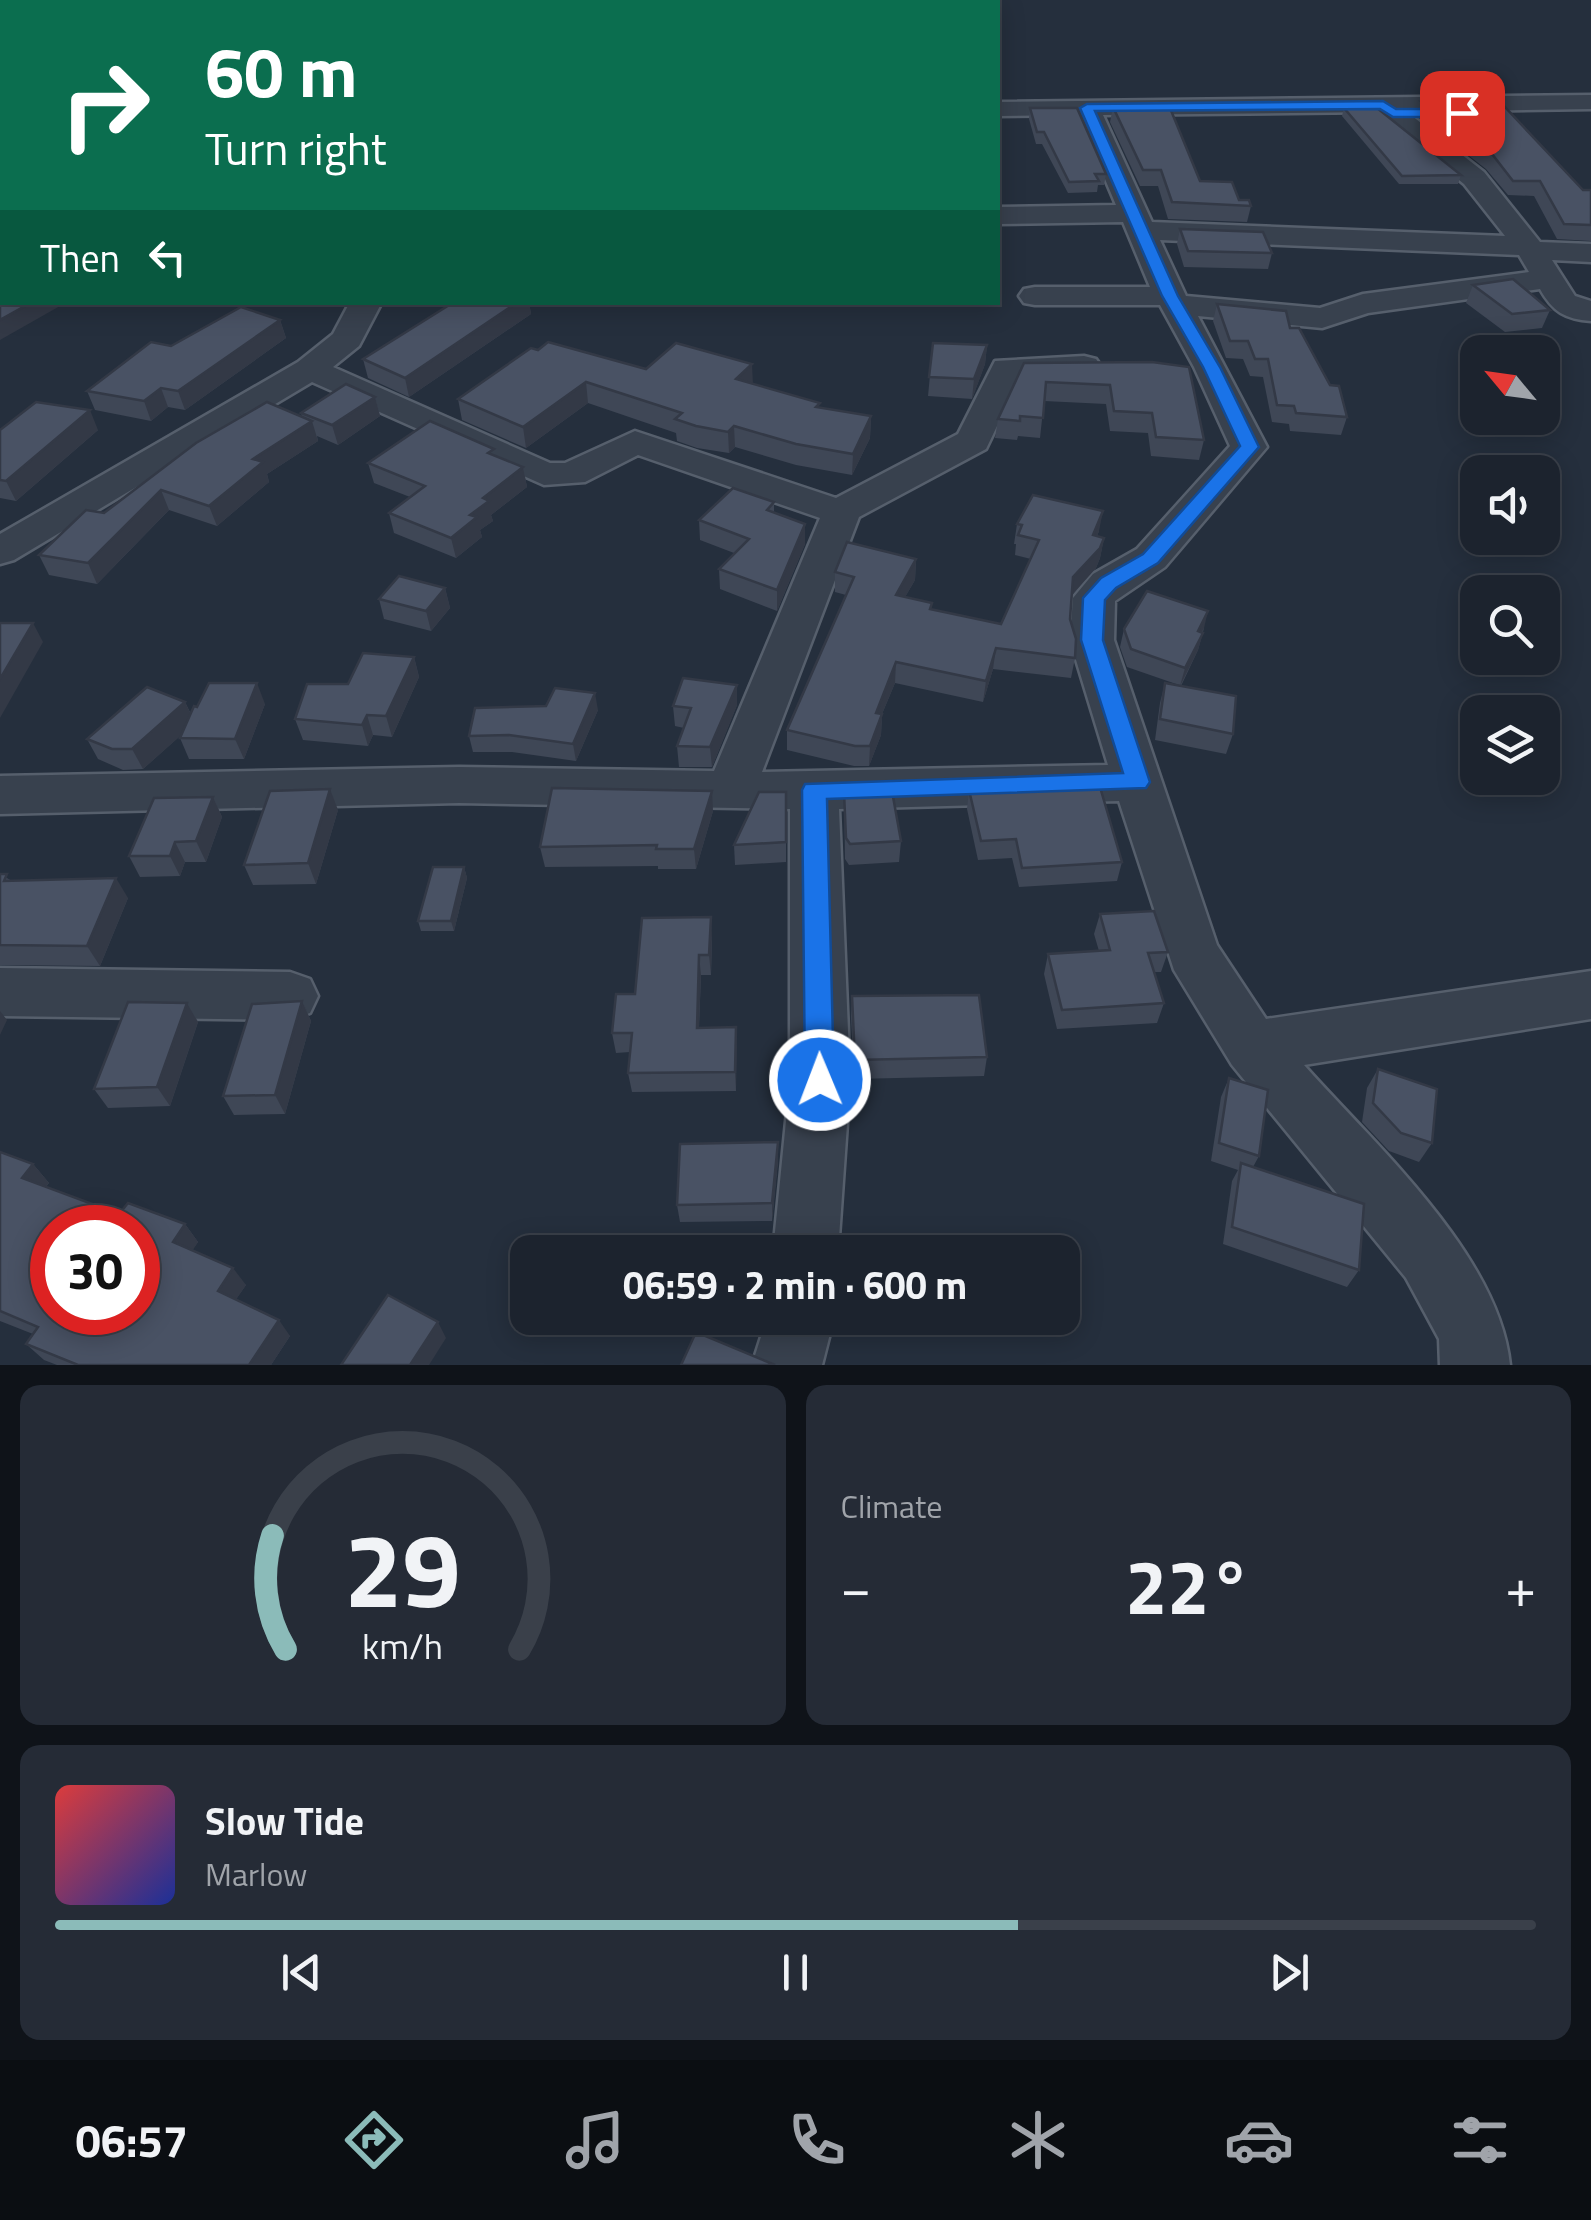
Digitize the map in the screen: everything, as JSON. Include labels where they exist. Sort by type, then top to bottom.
[{"type":"street","points":[[1000,109],[1500,112],[1494,104],[1591,102]]},
{"type":"street","points":[[1087,108],[1173,301],[1192,367],[1249,447],[1151,558],[1108,583],[1094,598],[1092,640],[1193,954],[1252,1047],[1429,1255],[1455,1296],[1473,1340],[1474,1365]]},
{"type":"street","points":[[1388,109],[1474,178],[1530,248],[1567,306],[1591,312]]},
{"type":"street","points":[[1000,216],[1591,254]]},
{"type":"street","points":[[1035,296],[1173,301],[1322,318],[1363,304],[1549,279]]},
{"type":"street","points":[[0,551],[310,368],[347,339],[364,305]]},
{"type":"street","points":[[310,368],[544,474],[572,474],[635,442],[839,512],[973,441],[1006,368],[1113,366]]},
{"type":"street","points":[[730,790],[840,523],[839,512]]},
{"type":"street","points":[[0,794],[460,786],[814,790],[1138,782]]},
{"type":"street","points":[[807,1235],[820,1080],[814,790]]},
{"type":"street","points":[[0,992],[290,996]]},
{"type":"street","points":[[1252,1047],[1591,995]]},
{"type":"street","points":[[787,1365],[796,1335]]},
{"type":"building","points":[[1422,102],[1503,105],[1583,190],[1591,190],[1591,225],[1564,224],[1540,181],[1513,181],[1492,154]]},
{"type":"building","points":[[1113,107],[1170,108],[1200,181],[1232,182],[1239,200],[1249,200],[1251,206],[1172,202],[1161,170],[1143,170]]},
{"type":"building","points":[[1030,108],[1077,108],[1106,174],[1095,174],[1099,181],[1069,182],[1044,132],[1037,132]]},
{"type":"building","points":[[1344,108],[1377,108],[1461,175],[1402,176]]},
{"type":"building","points":[[1180,229],[1263,232],[1272,253],[1188,251]]},
{"type":"building","points":[[1513,279],[1550,310],[1512,314],[1473,285]]},
{"type":"building","points":[[1217,304],[1286,311],[1290,328],[1299,328],[1330,385],[1339,386],[1347,417],[1296,413],[1294,406],[1277,405],[1268,359],[1255,359],[1248,341],[1230,341]]},
{"type":"building","points":[[0,305],[27,305],[0,320]]},
{"type":"building","points":[[449,305],[514,305],[405,378],[363,359]]},
{"type":"building","points":[[241,307],[280,320],[178,391],[161,388],[144,401],[87,391],[151,342],[171,346]]},
{"type":"building","points":[[548,342],[646,369],[676,343],[752,364],[736,379],[820,403],[816,407],[871,416],[853,454],[796,444],[734,426],[728,432],[696,426],[675,419],[682,413],[586,382],[523,427],[458,399],[531,348],[538,350]]},
{"type":"building","points":[[933,343],[987,345],[974,379],[929,377]]},
{"type":"building","points":[[1152,362],[1189,367],[1204,440],[1156,437],[1152,413],[1114,411],[1110,385],[1046,382],[1043,418],[998,419],[1024,363]]},
{"type":"building","points":[[346,384],[375,397],[332,425],[301,413]]},
{"type":"building","points":[[36,402],[90,410],[6,481],[0,480],[0,430]]},
{"type":"building","points":[[267,402],[312,421],[253,459],[263,462],[209,506],[161,490],[88,563],[39,555],[86,510],[104,513],[196,443]]},
{"type":"building","points":[[430,421],[494,449],[488,453],[523,467],[483,498],[489,501],[470,515],[477,517],[451,538],[389,513],[425,486],[368,463]]},
{"type":"building","points":[[733,488],[774,502],[767,510],[805,524],[777,590],[719,569],[749,539],[699,520]]},
{"type":"building","points":[[1033,495],[1103,511],[1093,535],[1104,538],[1100,548],[1073,577],[1070,619],[1076,639],[1075,658],[996,648],[986,681],[896,662],[876,713],[882,714],[870,746],[787,730],[854,577],[835,572],[847,542],[916,559],[896,595],[932,603],[930,609],[1001,624],[1039,540],[1018,535],[1022,525],[1017,524]]},
{"type":"building","points":[[399,576],[445,588],[426,611],[379,599]]},
{"type":"building","points":[[1147,591],[1208,611],[1198,631],[1203,633],[1185,668],[1131,649],[1124,629]]},
{"type":"building","points":[[0,623],[33,623],[0,679]]},
{"type":"building","points":[[363,653],[414,657],[386,716],[367,715],[362,725],[295,719],[307,684],[348,684]]},
{"type":"building","points":[[683,678],[737,685],[710,747],[677,746],[691,708],[673,706]]},
{"type":"building","points":[[209,683],[257,683],[235,739],[180,738],[194,706],[197,707]]},
{"type":"building","points":[[1165,683],[1236,696],[1233,734],[1160,719]]},
{"type":"building","points":[[147,687],[185,702],[132,749],[112,749],[87,739]]},
{"type":"building","points":[[555,688],[595,693],[573,744],[509,735],[469,736],[475,708],[546,706]]},
{"type":"building","points":[[1100,787],[1122,862],[1022,868],[1016,839],[981,841],[969,790]]},
{"type":"building","points":[[552,788],[712,791],[694,849],[656,849],[657,845],[540,847]]},
{"type":"building","points":[[330,789],[308,863],[244,865],[270,791]]},
{"type":"building","points":[[892,791],[901,841],[850,844],[846,838],[844,792]]},
{"type":"building","points":[[759,792],[786,792],[786,842],[734,845]]},
{"type":"building","points":[[213,797],[196,841],[175,842],[170,856],[129,856],[154,798]]},
{"type":"building","points":[[433,867],[464,867],[451,921],[418,921]]},
{"type":"building","points":[[0,874],[7,874],[4,881],[116,878],[87,946],[0,945]]},
{"type":"building","points":[[1154,911],[1168,952],[1148,953],[1164,1003],[1062,1010],[1048,954],[1110,950],[1100,914]]},
{"type":"building","points":[[711,917],[709,955],[699,955],[697,1028],[736,1027],[735,1072],[628,1073],[632,1033],[612,1033],[616,994],[635,994],[642,918]]},
{"type":"building","points":[[979,995],[987,1057],[855,1060],[852,996]]},
{"type":"building","points":[[302,1001],[275,1095],[223,1096],[252,1004]]},
{"type":"building","points":[[128,1002],[187,1003],[157,1087],[94,1089]]},
{"type":"building","points":[[1378,1069],[1437,1089],[1432,1143],[1401,1133],[1373,1103]]},
{"type":"building","points":[[1229,1078],[1268,1090],[1259,1156],[1219,1143]]},
{"type":"building","points":[[778,1142],[772,1203],[677,1205],[680,1144]]},
{"type":"building","points":[[0,1152],[33,1164],[22,1178],[95,1205],[30,1205],[30,1324],[0,1311]]},
{"type":"building","points":[[1241,1163],[1364,1204],[1359,1270],[1232,1227]]},
{"type":"building","points":[[160,1215],[185,1224],[173,1242],[233,1268],[218,1291],[279,1320],[249,1365],[78,1365],[26,1344],[32,1335],[160,1335]]},
{"type":"building","points":[[388,1295],[438,1322],[410,1365],[341,1365]]},
{"type":"building","points":[[695,1335],[703,1335],[775,1365],[681,1365]]},
{"type":"route","points":[[820,1080],[814,790],[1138,782],[1092,640],[1094,598],[1108,583],[1151,558],[1249,447],[1211,367],[1170,296],[1087,108],[1383,105],[1393,113],[1462,113]]}]
